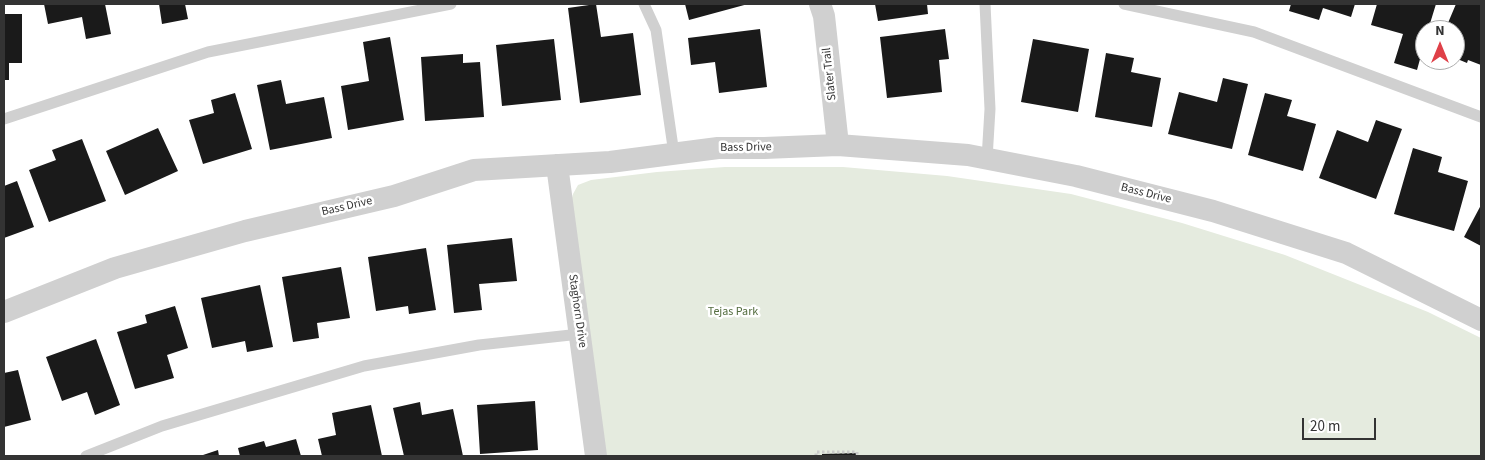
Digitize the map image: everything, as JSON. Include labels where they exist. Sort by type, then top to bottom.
[{"type":"street","name":"Slater Trail","points":[[820,4],[824,16],[838,145]]},
{"type":"street","name":"Bass Drive","points":[[4,312],[115,268],[245,232],[394,196],[474,170],[610,162],[718,148],[838,145],[968,155],[1076,176],[1213,211],[1346,253],[1481,320]]},
{"type":"street","name":"Staghorn Drive","points":[[557,165],[596,456]]},
{"type":"lane","points":[[4,119],[208,52],[451,4]]},
{"type":"lane","points":[[644,4],[656,30],[674,154]]},
{"type":"lane","points":[[985,4],[990,109],[987,159]]},
{"type":"lane","points":[[1124,4],[1254,32],[1481,117]]},
{"type":"lane","points":[[86,456],[162,426],[364,366],[479,346],[580,334]]},
{"type":"path","points":[[816,456],[816,452],[856,452],[857,456]]},
{"type":"green space","name":"Tejas Park","points":[[725,167],[843,167],[947,176],[1071,194],[1182,223],[1285,255],[1428,312],[1481,338],[1481,456],[606,456],[571,202],[573,194],[578,185],[591,180],[657,172]]},
{"type":"building","points":[[44,4],[105,4],[111,34],[86,39],[82,17],[48,24]]},
{"type":"building","points":[[159,4],[185,4],[188,19],[162,24]]},
{"type":"building","points":[[596,4],[601,37],[633,33],[641,95],[580,103],[568,8]]},
{"type":"building","points":[[685,4],[748,4],[689,20]]},
{"type":"building","points":[[875,4],[927,4],[928,14],[878,21]]},
{"type":"building","points":[[1291,4],[1355,4],[1351,17],[1323,8],[1319,20],[1289,11]]},
{"type":"building","points":[[1377,4],[1436,4],[1431,20],[1415,20],[1415,69],[1394,63],[1403,34],[1371,25]]},
{"type":"building","points":[[1456,4],[1481,4],[1481,65],[1468,60],[1467,63],[1465,62],[1465,20],[1449,20]]},
{"type":"building","points":[[4,14],[22,14],[22,63],[9,63],[9,80],[4,80]]},
{"type":"building","points":[[760,29],[767,87],[719,93],[715,62],[691,65],[688,38]]},
{"type":"building","points":[[945,29],[949,59],[939,60],[942,92],[887,98],[880,37]]},
{"type":"building","points":[[390,37],[404,120],[348,130],[341,86],[369,81],[363,42]]},
{"type":"building","points":[[554,39],[561,100],[502,106],[496,45]]},
{"type":"building","points":[[1033,39],[1089,49],[1078,112],[1021,102]]},
{"type":"building","points":[[1106,53],[1134,58],[1131,72],[1161,78],[1152,127],[1095,117]]},
{"type":"building","points":[[463,54],[463,63],[480,62],[484,117],[425,121],[421,57]]},
{"type":"building","points":[[1223,78],[1248,84],[1232,149],[1168,134],[1179,92],[1217,102]]},
{"type":"building","points":[[281,80],[286,104],[324,97],[332,138],[270,150],[257,85]]},
{"type":"building","points":[[235,93],[252,149],[203,164],[189,120],[214,113],[211,100]]},
{"type":"building","points":[[1265,93],[1292,100],[1287,116],[1316,124],[1303,171],[1248,155]]},
{"type":"building","points":[[1376,120],[1402,129],[1376,199],[1319,178],[1337,130],[1368,142]]},
{"type":"building","points":[[158,128],[178,171],[125,195],[106,151]]},
{"type":"building","points":[[82,139],[106,201],[49,222],[29,170],[56,160],[52,150]]},
{"type":"building","points":[[1413,148],[1442,157],[1438,172],[1468,181],[1454,231],[1394,214]]},
{"type":"building","points":[[17,181],[34,227],[4,238],[4,186]]},
{"type":"building","points":[[1481,205],[1481,246],[1464,237]]},
{"type":"building","points":[[512,238],[517,281],[479,284],[482,310],[454,313],[447,245]]},
{"type":"building","points":[[426,248],[436,310],[409,314],[408,306],[376,311],[368,257]]},
{"type":"building","points":[[341,267],[350,318],[317,323],[319,338],[293,342],[282,277]]},
{"type":"building","points":[[260,285],[273,347],[247,352],[245,341],[212,348],[201,298]]},
{"type":"building","points":[[175,306],[188,348],[167,355],[174,378],[135,389],[117,332],[147,323],[145,315]]},
{"type":"building","points":[[96,339],[120,405],[95,415],[87,392],[62,401],[46,357]]},
{"type":"building","points":[[18,370],[31,420],[4,427],[4,373]]},
{"type":"building","points":[[535,401],[538,450],[480,454],[477,405]]},
{"type":"building","points":[[420,402],[422,415],[453,409],[463,456],[404,456],[393,408]]},
{"type":"building","points":[[371,405],[382,456],[322,456],[318,439],[336,435],[332,413]]},
{"type":"building","points":[[296,439],[301,456],[240,456],[238,448],[264,441],[266,447]]},
{"type":"building","points":[[218,450],[219,456],[200,456]]},
{"type":"building","points":[[856,453],[856,456],[822,456],[822,454]]}]
